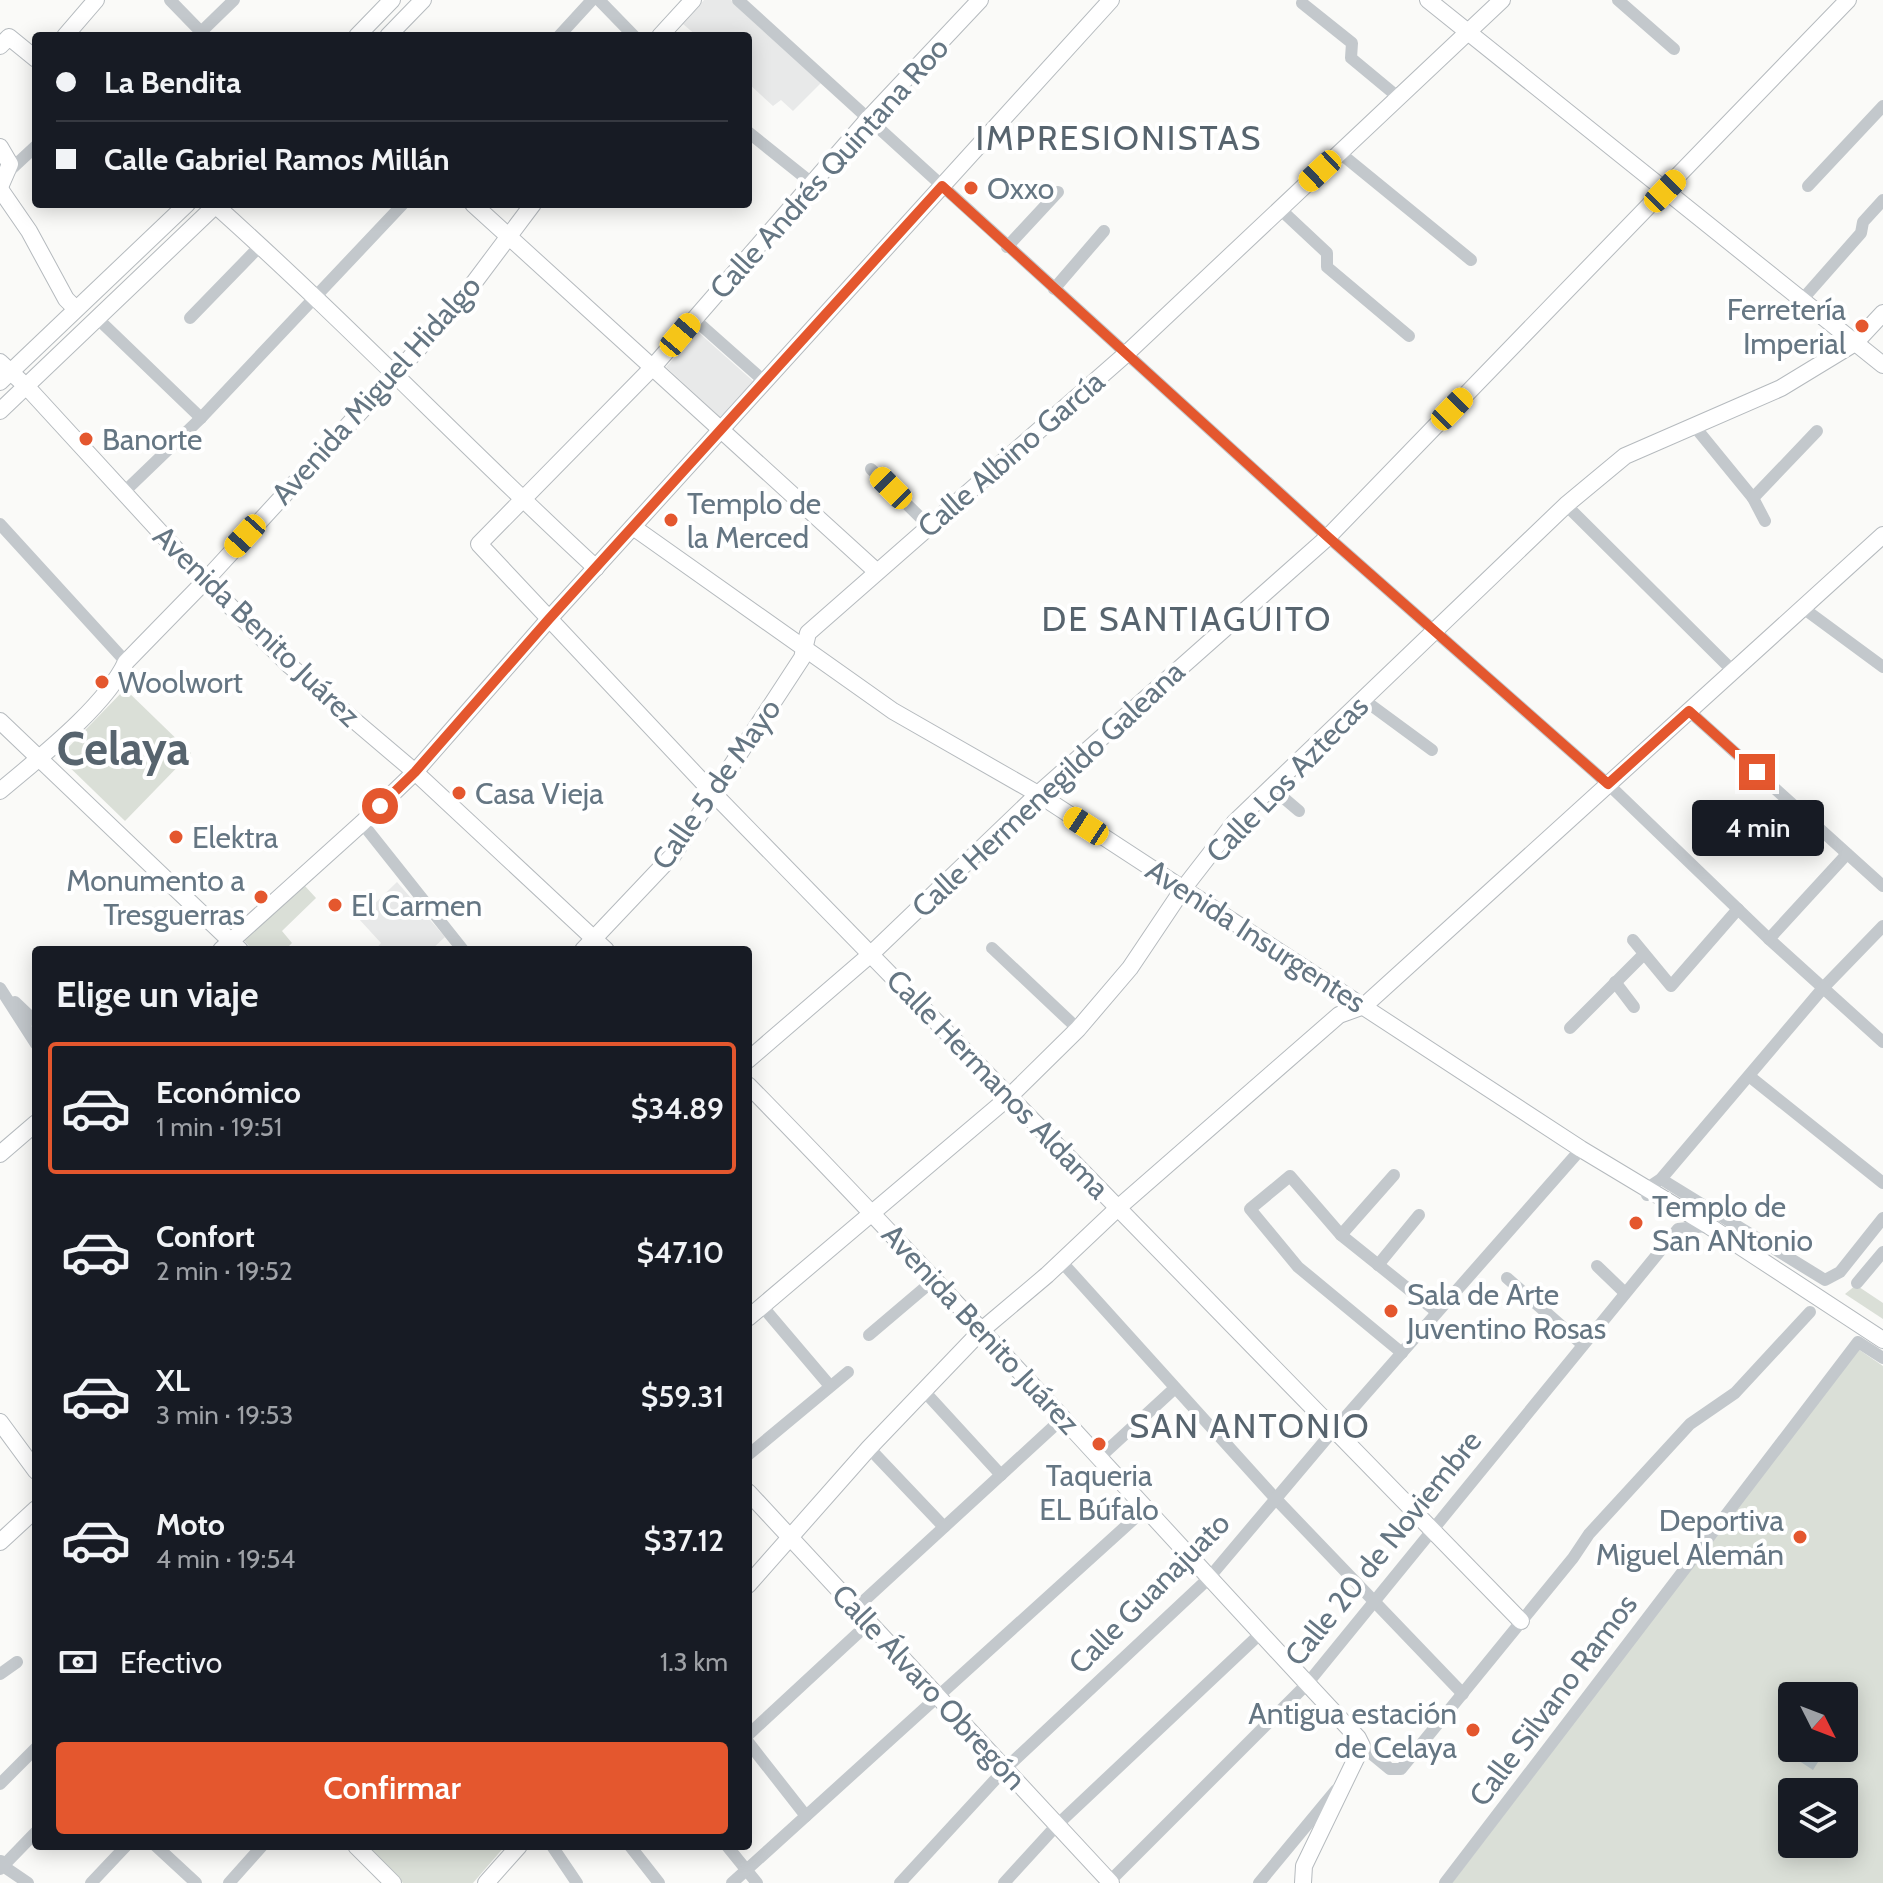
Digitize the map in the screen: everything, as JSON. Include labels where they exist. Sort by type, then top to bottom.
[{"type":"main road","points":[[68,32],[96,0]]},
{"type":"main road","points":[[361,32],[392,0]]},
{"type":"main road","points":[[392,32],[423,0]]},
{"type":"main road","points":[[664,32],[693,0]]},
{"type":"main road","name":"Calle Andrés Quintana Roo","points":[[479,544],[652,368],[869,118],[980,0]]},
{"type":"main road","points":[[232,946],[415,772],[719,430],[1111,0]]},
{"type":"main road","points":[[1428,0],[1883,365]]},
{"type":"main road","name":"Calle Albino García","points":[[804,646],[808,633],[1126,354],[1502,0]]},
{"type":"main road","name":"Calle Hermenegildo Galeana","points":[[752,1057],[871,954],[1038,794],[1328,537],[1848,0]]},
{"type":"main road","points":[[3,38],[32,56]]},
{"type":"main road","points":[[0,147],[10,164],[1,184],[66,299],[76,309]]},
{"type":"main road","points":[[3,372],[76,309],[183,208]]},
{"type":"main road","points":[[0,411],[212,208]]},
{"type":"main road","points":[[220,208],[596,568]]},
{"type":"main road","points":[[477,208],[876,571]]},
{"type":"main road","name":"Avenida Miguel Hidalgo","points":[[0,791],[38,759],[118,679],[126,662],[205,581],[452,312],[530,208]]},
{"type":"main road","name":"Calle Los Aztecas","points":[[752,1315],[1009,1097],[1078,1029],[1130,968],[1183,889],[1235,822],[1566,505],[1625,456],[1781,388],[1855,343],[1883,313]]},
{"type":"main road","name":"Avenida Benito Juárez","points":[[3,372],[27,387],[205,581],[289,665],[415,772],[594,946]]},
{"type":"main road","name":"Avenida Insurgentes","points":[[633,527],[893,711],[1038,794],[1581,1149],[1709,1226],[1883,1340]]},
{"type":"main road","points":[[752,1580],[869,1448],[983,1329],[1339,1015],[1364,1006],[1883,535]]},
{"type":"main road","name":"Calle Hermanos Aldama","points":[[479,544],[713,793],[1521,1621]]},
{"type":"main road","name":"Calle 5 de Mayo","points":[[594,946],[673,855],[802,658],[804,646]]},
{"type":"main road","points":[[0,721],[230,946]]},
{"type":"main road","name":"Avenida Benito Juárez","points":[[752,1089],[983,1329],[1208,1579],[1358,1738],[1362,1746]]},
{"type":"main road","points":[[0,1154],[32,1126]]},
{"type":"main road","points":[[0,1422],[32,1466]]},
{"type":"main road","name":"Calle Álvaro Obregón","points":[[752,1496],[1109,1882]]},
{"type":"main road","points":[[0,1542],[32,1513]]},
{"type":"main road","points":[[1303,1883],[1304,1866],[1362,1746]]},
{"type":"main road","points":[[360,1850],[393,1883]]},
{"type":"main road","points":[[486,1883],[515,1850]]},
{"type":"street","points":[[170,0],[201,32]]},
{"type":"street","points":[[205,32],[234,0]]},
{"type":"street","points":[[563,32],[592,0]]},
{"type":"street","points":[[599,0],[630,32]]},
{"type":"street","points":[[738,0],[1328,537],[1608,784],[1769,939],[1882,1039]]},
{"type":"street","points":[[1618,0],[1674,49]]},
{"type":"street","points":[[1302,3],[1352,43],[1351,58],[1398,97]]},
{"type":"street","points":[[1808,186],[1883,106]]},
{"type":"street","points":[[752,135],[813,184]]},
{"type":"street","points":[[1,184],[32,150]]},
{"type":"street","points":[[1340,153],[1471,260]]},
{"type":"street","points":[[1007,247],[1058,192]]},
{"type":"street","points":[[1801,301],[1861,233],[1863,222],[1883,200]]},
{"type":"street","points":[[123,493],[201,418],[399,208]]},
{"type":"street","points":[[1280,209],[1327,253],[1327,267],[1409,336]]},
{"type":"street","points":[[1054,289],[1104,231]]},
{"type":"street","points":[[190,318],[260,246]]},
{"type":"street","points":[[98,319],[201,418]]},
{"type":"street","points":[[694,319],[764,381]]},
{"type":"street","points":[[1695,427],[1753,498],[1765,521]]},
{"type":"street","points":[[1753,498],[1817,431]]},
{"type":"street","points":[[871,469],[929,526]]},
{"type":"street","points":[[1566,505],[1733,671]]},
{"type":"street","points":[[0,524],[126,662]]},
{"type":"street","points":[[1803,608],[1883,667]]},
{"type":"street","points":[[1364,700],[1432,750]]},
{"type":"street","points":[[1689,711],[1883,886]]},
{"type":"street","points":[[1272,788],[1299,811]]},
{"type":"street","points":[[362,823],[459,946]]},
{"type":"street","points":[[1769,939],[1847,854]]},
{"type":"street","points":[[1633,940],[1671,986],[1738,909]]},
{"type":"street","points":[[1709,1226],[1678,1229],[1674,1213],[1647,1198],[1646,1189],[1661,1179],[1823,988],[1883,926]]},
{"type":"street","points":[[446,946],[453,939]]},
{"type":"street","points":[[992,948],[1078,1029]]},
{"type":"street","points":[[1570,1028],[1644,954]]},
{"type":"street","points":[[1615,982],[1634,1007]]},
{"type":"street","points":[[0,988],[32,1018]]},
{"type":"street","points":[[0,988],[32,1038]]},
{"type":"street","points":[[1749,1076],[1883,1183]]},
{"type":"street","name":"Calle Guanajuato","points":[[900,1883],[1005,1769],[1208,1579],[1333,1431],[1581,1149]]},
{"type":"street","points":[[1341,1235],[1394,1175]]},
{"type":"street","points":[[1402,1353],[1298,1267],[1250,1209],[1290,1176],[1341,1235],[1437,1312]]},
{"type":"street","points":[[1661,1179],[1825,1280],[1840,1272],[1883,1218]]},
{"type":"street","points":[[1378,1265],[1419,1215]]},
{"type":"street","name":"Calle 20 de Noviembre","points":[[1109,1882],[1307,1684],[1678,1229]]},
{"type":"street","points":[[1857,1283],[1883,1252]]},
{"type":"street","points":[[1060,1260],[1275,1498],[1463,1694]]},
{"type":"street","points":[[1597,1266],[1625,1293]]},
{"type":"street","points":[[1507,1278],[1583,1345]]},
{"type":"street","points":[[869,1335],[935,1279]]},
{"type":"street","points":[[762,1306],[830,1386]]},
{"type":"street","points":[[1362,1746],[1390,1769],[1401,1769],[1573,1558],[1589,1534],[1690,1424],[1735,1393],[1810,1312]]},
{"type":"street","name":"Calle Silvano Ramos","points":[[1445,1883],[1858,1342],[1883,1358]]},
{"type":"street","points":[[752,1452],[848,1372]]},
{"type":"street","points":[[1100,1457],[1175,1388]]},
{"type":"street","points":[[924,1391],[1001,1475]]},
{"type":"street","points":[[856,1608],[1064,1417]]},
{"type":"street","points":[[869,1448],[944,1527]]},
{"type":"street","points":[[732,1883],[1146,1508]]},
{"type":"street","points":[[752,1731],[869,1623]]},
{"type":"street","points":[[1004,1883],[1057,1825],[1260,1634]]},
{"type":"street","points":[[0,1674],[17,1662]]},
{"type":"street","points":[[752,1747],[806,1816]]},
{"type":"street","points":[[0,1784],[32,1752]]},
{"type":"street","points":[[1259,1883],[1346,1778]]},
{"type":"street","points":[[28,1883],[1,1864],[32,1836]]},
{"type":"street","points":[[91,1883],[122,1850]]},
{"type":"street","points":[[160,1850],[196,1883]]},
{"type":"street","points":[[229,1883],[258,1850]]},
{"type":"street","points":[[555,1850],[577,1883]]},
{"type":"street","points":[[633,1850],[659,1883]]},
{"type":"street","points":[[730,1850],[757,1883]]},
{"type":"shaded area","points":[[704,0],[731,0],[821,83],[793,111],[781,100],[773,106],[752,87],[752,32],[692,32],[683,24]]},
{"type":"shaded area","points":[[698,332],[753,381],[720,417],[666,367]]},
{"type":"shaded area","points":[[125,689],[191,753],[125,821],[59,757]]},
{"type":"shaded area","points":[[397,882],[445,937],[435,946],[378,946],[381,943],[359,919]]},
{"type":"shaded area","points":[[305,886],[316,898],[282,931],[292,943],[289,946],[249,946],[243,939]]},
{"type":"shaded area","points":[[1856,1285],[1883,1303],[1883,1319],[1845,1294]]},
{"type":"shaded area","name":"Deportiva Miguel Alemán","points":[[1858,1349],[1883,1366],[1883,1883],[1452,1883]]},
{"type":"shaded area","points":[[1801,1762],[1818,1762],[1813,1770]]},
{"type":"shaded area","points":[[367,1850],[502,1850],[473,1883],[403,1883]]},
{"type":"place","name":"Oxxo","points":[[971,188]]},
{"type":"place","name":"Ferretería Imperial","points":[[1862,326]]},
{"type":"place","name":"Banorte","points":[[86,439]]},
{"type":"place","name":"Templo de la Merced","points":[[671,520]]},
{"type":"place","name":"Woolwort","points":[[102,682]]},
{"type":"place","name":"Casa Vieja","points":[[459,793]]},
{"type":"place","name":"Elektra","points":[[176,837]]},
{"type":"place","name":"Monumento a Tresguerras","points":[[261,897]]},
{"type":"place","name":"El Carmen","points":[[335,905]]},
{"type":"place","name":"Templo de San ANtonio","points":[[1636,1223]]},
{"type":"place","name":"Sala de Arte Juventino Rosas","points":[[1391,1311]]},
{"type":"place","name":"Taqueria EL Búfalo","points":[[1099,1444]]},
{"type":"place","name":"Deportiva Miguel Alemán","points":[[1800,1537]]},
{"type":"place","name":"Antigua estación de Celaya","points":[[1473,1730]]},
{"type":"district","name":"IMPRESIONISTAS","points":[[1119,138]]},
{"type":"district","name":"DE SANTIAGUITO","points":[[1187,619]]},
{"type":"district","name":"Celaya","points":[[123,749]]},
{"type":"district","name":"SAN ANTONIO","points":[[1250,1426]]},
{"type":"route","points":[[380,806],[415,772],[549,619],[942,186],[1328,537],[1608,784],[1689,711],[1757,772]]}]
